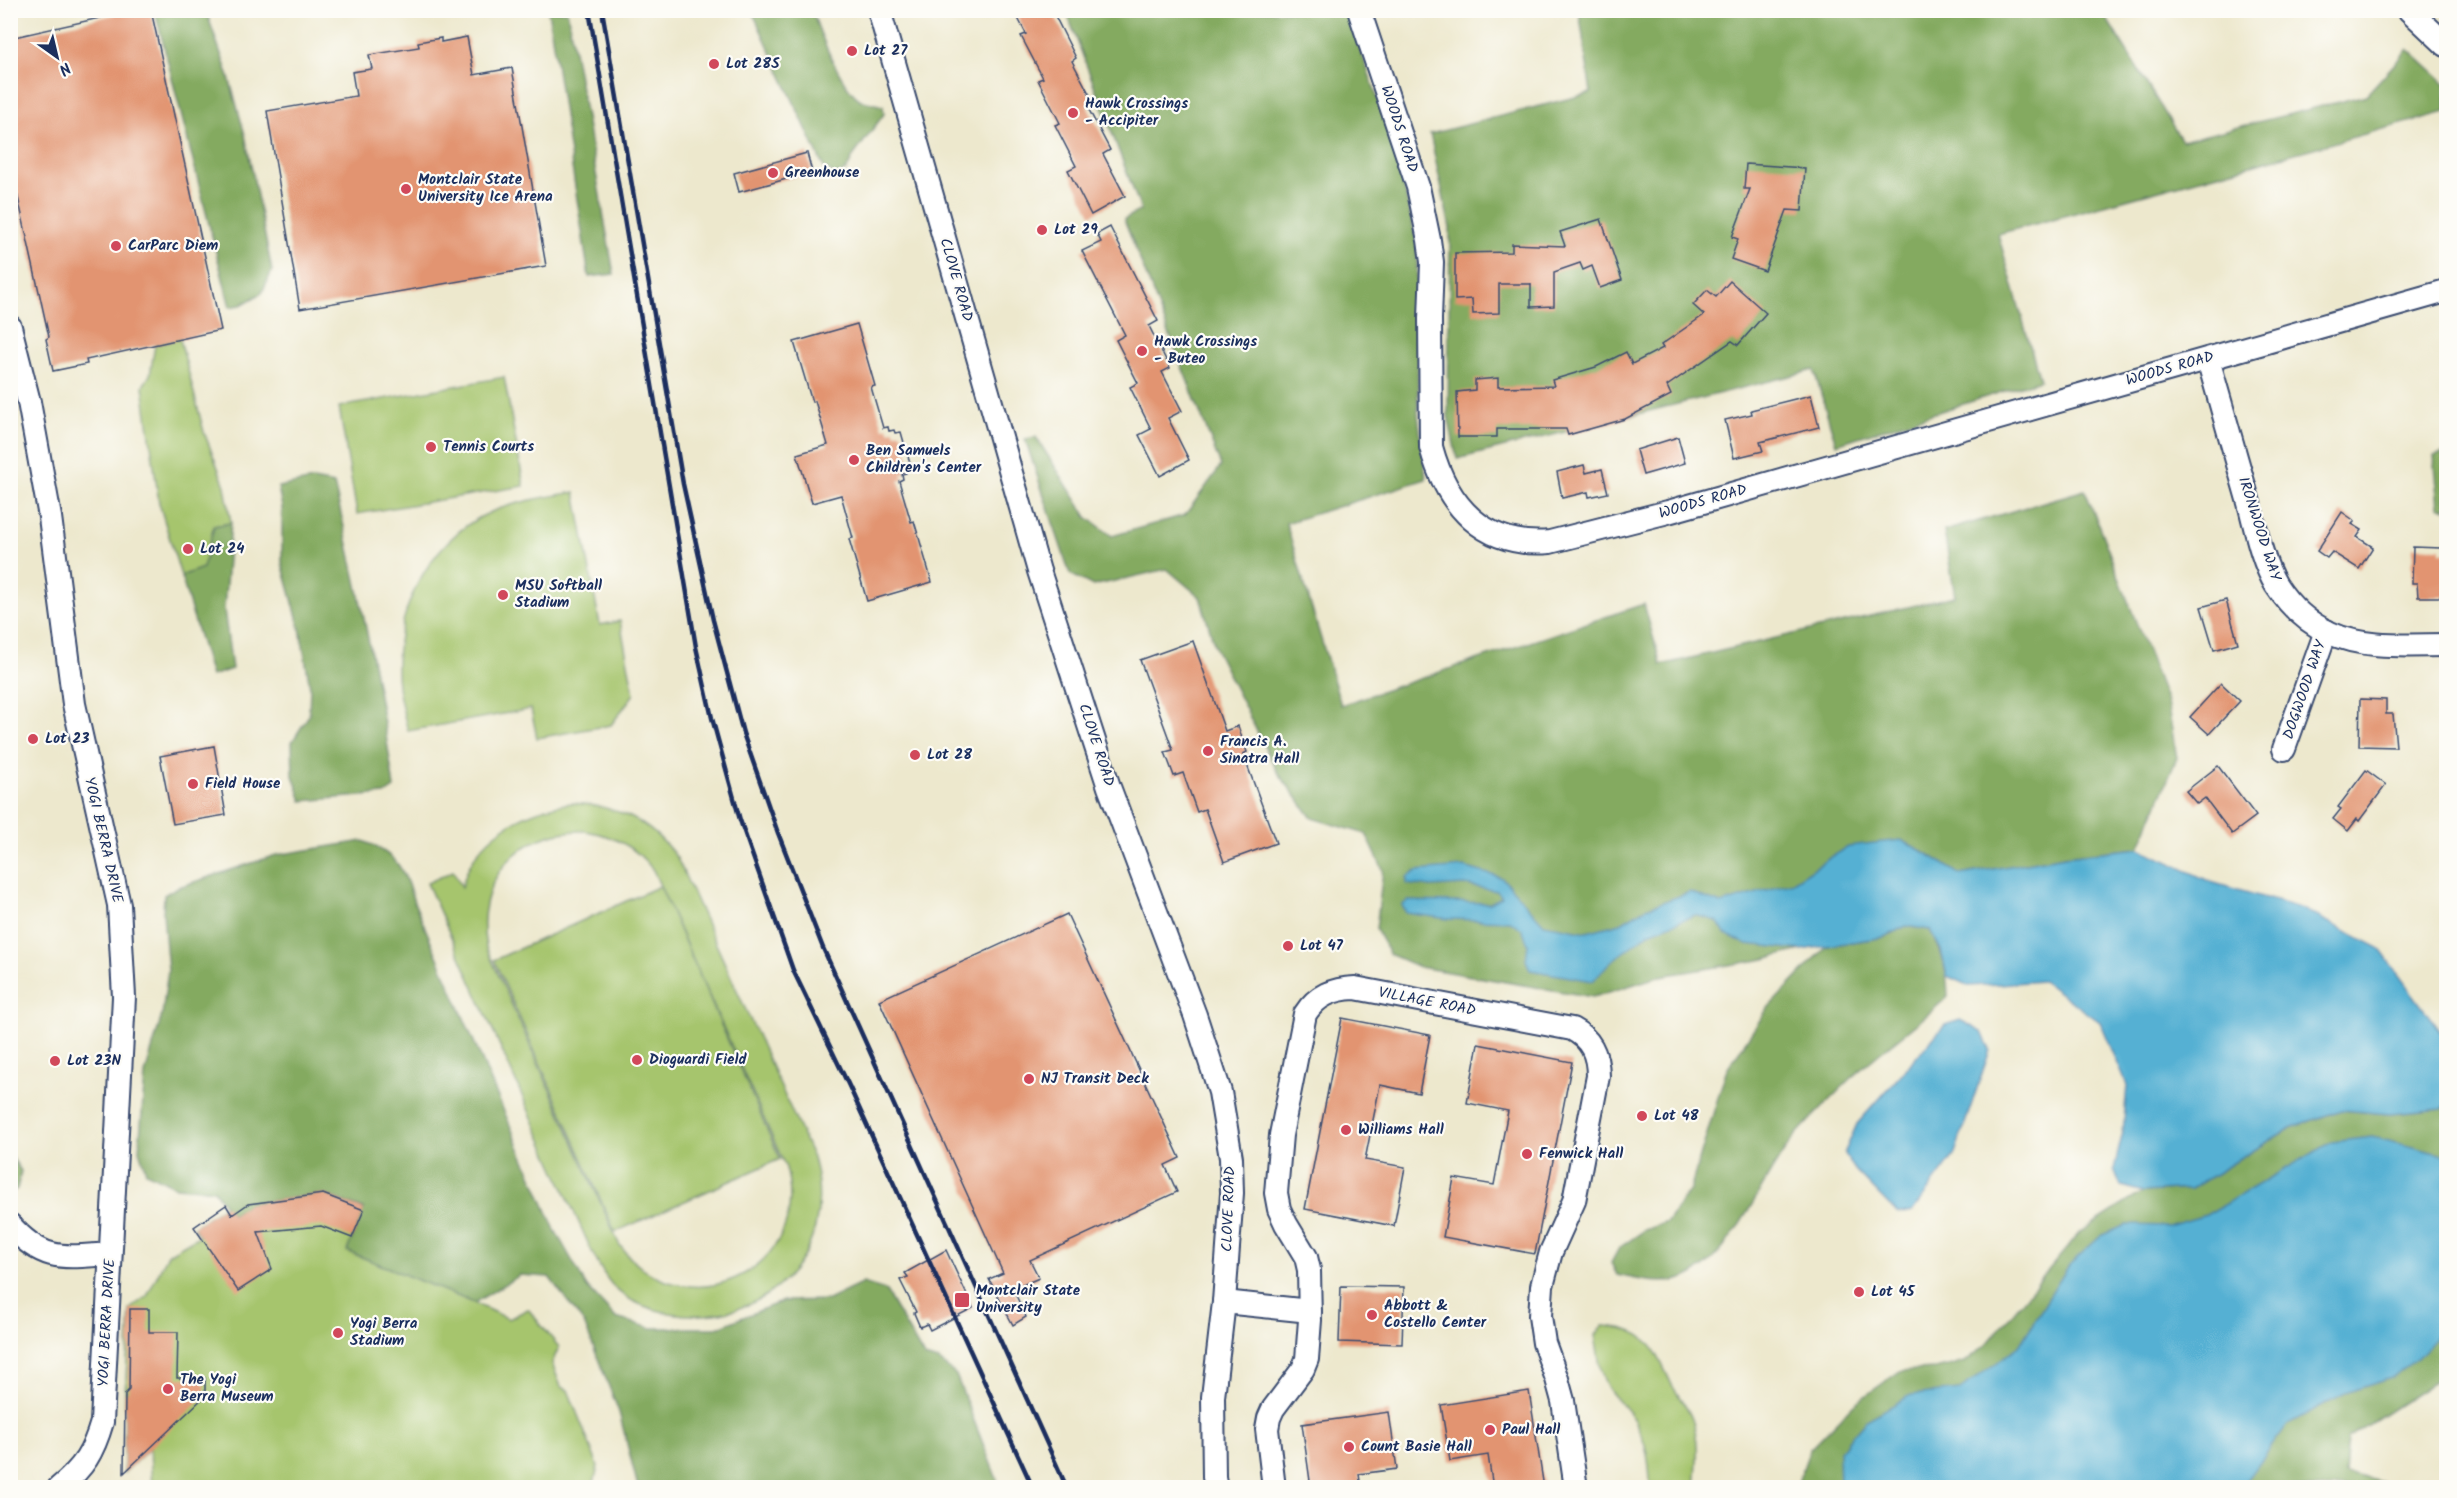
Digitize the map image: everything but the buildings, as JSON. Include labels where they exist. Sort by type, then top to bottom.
[{"type":"street","name":"CLOVE ROAD","points":[[879,10],[1039,572],[1109,787],[1195,1015],[1218,1083],[1226,1117],[1232,1193],[1224,1302],[1213,1397],[1216,1488]]},
{"type":"street","name":"WOODS ROAD","points":[[1359,10],[1418,187],[1429,240],[1432,262],[1431,447],[1436,465],[1450,496],[1472,519],[1502,537],[1539,543],[1550,542],[1668,512],[2446,291]]},
{"type":"street","points":[[2409,10],[2446,45]]},
{"type":"street","name":"YOGI BERRA DRIVE","points":[[10,327],[29,402],[50,518],[74,704],[119,905],[124,997],[102,1422],[94,1447],[86,1461],[59,1488]]},
{"type":"street","name":"IRONWOOD WAY","points":[[2208,358],[2268,567],[2285,598],[2310,621],[2326,631],[2347,639],[2372,643],[2446,645]]},
{"type":"street","name":"DOGWOOD WAY","points":[[2284,749],[2326,631]]},
{"type":"street","name":"VILLAGE ROAD","points":[[1274,1488],[1267,1429],[1269,1418],[1273,1409],[1303,1369],[1307,1359],[1310,1311],[1309,1270],[1306,1257],[1279,1209],[1276,1193],[1281,1135],[1305,1014],[1311,1005],[1323,995],[1337,989],[1355,988],[1572,1029],[1584,1035],[1591,1044],[1597,1058],[1598,1076],[1574,1201],[1551,1252],[1542,1286],[1540,1316],[1544,1343],[1563,1401],[1576,1488]]},
{"type":"street","points":[[10,1225],[32,1246],[56,1256],[110,1254]]},
{"type":"street","points":[[1224,1302],[1310,1311]]},
{"type":"green space","points":[[1579,10],[2102,11],[2182,141],[2366,95],[2408,49],[2446,84],[2446,112],[1998,234],[2040,380],[1836,444],[1814,370],[1457,459],[1448,416],[1450,228],[1430,134],[1591,93]]},
{"type":"green space","points":[[155,11],[206,11],[228,74],[245,135],[272,271],[262,293],[241,305],[230,307]]},
{"type":"green space","points":[[548,11],[567,11],[614,274],[589,277]]},
{"type":"green space","points":[[752,11],[812,11],[838,72],[846,84],[861,100],[883,106],[884,114],[854,155],[846,171],[835,175],[824,168]]},
{"type":"green space","points":[[1066,11],[1347,11],[1394,145],[1417,243],[1418,414],[1426,479],[1286,523],[1341,705],[1644,604],[1661,665],[1955,596],[1944,531],[2085,490],[2167,702],[2177,758],[2139,848],[2065,856],[1960,875],[1901,840],[1801,950],[1760,960],[1661,976],[1593,997],[1419,967],[1389,954],[1376,929],[1383,870],[1366,834],[1312,818],[1277,771],[1216,650],[1200,597],[1167,569],[1093,586],[1070,574],[1025,439],[1036,437],[1087,517],[1112,536],[1185,515],[1221,466],[1124,219],[1141,210]]},
{"type":"green space","points":[[180,339],[204,432],[225,486],[231,523],[214,526],[203,568],[181,576],[159,503],[143,386],[150,375],[155,345]]},
{"type":"green space","name":"Tennis Courts","points":[[504,377],[524,486],[357,514],[339,407]]},
{"type":"green space","points":[[2446,453],[2446,509],[2439,506],[2434,456]]},
{"type":"green space","points":[[313,480],[334,484],[343,522],[368,636],[394,788],[385,794],[302,801],[293,776],[292,742],[309,715],[310,687],[300,628],[282,563],[282,507],[278,487]]},
{"type":"green space","name":"MSU Softball Stadium","points":[[575,492],[600,625],[620,621],[634,694],[611,725],[537,738],[531,709],[408,731],[398,686],[397,660],[400,634],[407,609],[431,561],[448,541],[468,524],[491,512],[522,502]]},
{"type":"green space","points":[[231,523],[224,609],[232,669],[211,676],[181,576],[203,568],[214,526]]},
{"type":"green space","points":[[572,803],[618,812],[632,818],[656,834],[677,858],[813,1158],[819,1193],[816,1225],[805,1253],[788,1278],[765,1296],[737,1309],[705,1315],[663,1312],[632,1300],[618,1291],[609,1281],[590,1248],[427,883],[453,871],[462,887],[468,869],[489,840],[503,828],[519,819],[554,806]],"holes":[[[585,831],[623,843],[653,870],[786,1168],[789,1205],[780,1236],[762,1261],[736,1278],[706,1286],[675,1284],[645,1270],[619,1244],[486,947],[484,923],[487,901],[494,881],[506,864],[521,849],[540,839],[561,833]]]},
{"type":"green space","points":[[363,841],[392,857],[402,871],[555,1230],[587,1287],[616,1318],[651,1328],[716,1328],[783,1301],[828,1300],[863,1283],[885,1290],[924,1357],[939,1361],[956,1375],[1000,1487],[638,1487],[619,1412],[584,1323],[549,1277],[520,1275],[474,1303],[347,1251],[364,1209],[323,1194],[248,1204],[232,1215],[214,1190],[176,1187],[146,1172],[139,1150],[145,1074],[162,1015],[168,970],[163,913],[164,895],[176,888],[276,855]]},
{"type":"green space","name":"Dioguardi Field","points":[[660,886],[780,1159],[615,1232],[494,960]]},
{"type":"green space","points":[[1906,926],[1930,930],[1944,962],[1948,996],[1857,1073],[1796,1135],[1737,1228],[1709,1262],[1693,1274],[1675,1281],[1655,1282],[1617,1275],[1611,1263],[1619,1248],[1645,1230],[1667,1222],[1690,1190],[1726,1071],[1768,1008],[1827,946],[1884,937]]},
{"type":"green space","points":[[2446,1105],[2446,1374],[2348,1438],[2345,1473],[2402,1487],[1796,1488],[1810,1449],[1854,1404],[1900,1371],[1935,1369],[1965,1362],[1987,1344],[2080,1232],[2143,1192],[2191,1189],[2290,1128],[2341,1110],[2390,1114],[2442,1109]]},
{"type":"green space","points":[[11,1156],[21,1171],[17,1189],[11,1192]]},
{"type":"green space","name":"Yogi Berra Stadium","points":[[323,1194],[364,1210],[347,1251],[509,1319],[528,1309],[559,1347],[552,1363],[561,1387],[568,1390],[598,1466],[593,1487],[152,1488],[150,1448],[124,1473],[125,1394],[130,1309],[147,1296],[168,1254],[199,1236],[194,1227],[226,1205],[232,1215],[248,1204]]},
{"type":"green space","points":[[1603,1326],[1640,1335],[1660,1359],[1695,1427],[1697,1453],[1695,1487],[1650,1487],[1648,1458],[1643,1439],[1635,1421],[1608,1388],[1603,1376],[1595,1335]]},
{"type":"water","points":[[1901,840],[1960,875],[2065,856],[2139,848],[2211,882],[2303,909],[2379,948],[2446,1039],[2446,1105],[2442,1109],[2390,1114],[2341,1110],[2290,1128],[2191,1189],[2143,1192],[2121,1186],[2114,1169],[2123,1132],[2127,1085],[2100,1022],[2043,981],[1969,986],[1947,976],[1941,950],[1930,930],[1906,926],[1884,937],[1801,950],[1747,944],[1725,934],[1717,921],[1695,915],[1649,933],[1609,963],[1593,981],[1530,970],[1526,960],[1528,944],[1522,929],[1510,921],[1449,919],[1406,913],[1402,905],[1408,901],[1490,903],[1502,897],[1497,891],[1465,885],[1431,887],[1407,884],[1407,877],[1417,871],[1464,867],[1502,878],[1544,924],[1587,932],[1621,923],[1644,909],[1690,892],[1721,904],[1793,882],[1848,846]]},
{"type":"water","points":[[1960,1020],[1982,1032],[1990,1050],[1954,1156],[1912,1212],[1897,1213],[1856,1171],[1844,1154],[1857,1124],[1945,1025]]},
{"type":"water","points":[[2373,1137],[2446,1157],[2446,1326],[2416,1359],[2391,1378],[2345,1393],[2288,1424],[2241,1487],[1840,1487],[1839,1451],[1865,1421],[1911,1395],[1960,1390],[2019,1346],[2069,1265],[2101,1236],[2126,1225],[2168,1226],[2206,1215],[2332,1142]]},
{"type":"railway","points":[[589,10],[696,647],[712,718],[740,820],[793,970],[849,1086],[1033,1488]]},
{"type":"railway","points":[[602,10],[683,484],[713,620],[743,733],[778,833],[823,948],[1067,1488]]},
{"type":"place","name":"Lot 27","points":[[852,51]]},
{"type":"place","name":"Lot 28S","points":[[714,64]]},
{"type":"place","name":"Hawk Crossings - Accipiter","points":[[1073,113]]},
{"type":"place","name":"Greenhouse","points":[[773,173]]},
{"type":"place","name":"Montclair State University Ice Arena","points":[[406,189]]},
{"type":"place","name":"Lot 29","points":[[1042,230]]},
{"type":"place","name":"CarParc Diem","points":[[116,246]]},
{"type":"place","name":"Hawk Crossings - Buteo","points":[[1142,351]]},
{"type":"place","name":"Tennis Courts","points":[[431,447]]},
{"type":"place","name":"Ben Samuels Children's Center","points":[[854,460]]},
{"type":"place","name":"Lot 24","points":[[188,549]]},
{"type":"place","name":"MSU Softball Stadium","points":[[503,595]]},
{"type":"place","name":"Lot 23","points":[[33,739]]},
{"type":"place","name":"Francis A. Sinatra Hall","points":[[1208,751]]},
{"type":"place","name":"Lot 28","points":[[915,755]]},
{"type":"place","name":"Field House","points":[[193,784]]},
{"type":"place","name":"Lot 47","points":[[1288,946]]},
{"type":"place","name":"Dioguardi Field","points":[[637,1060]]},
{"type":"place","name":"Lot 23N","points":[[55,1061]]},
{"type":"place","name":"NJ Transit Deck","points":[[1029,1079]]},
{"type":"place","name":"Lot 48","points":[[1642,1116]]},
{"type":"place","name":"Williams Hall","points":[[1346,1130]]},
{"type":"place","name":"Fenwick Hall","points":[[1527,1154]]},
{"type":"place","name":"Lot 45","points":[[1859,1292]]},
{"type":"place","name":"Montclair State University","points":[[962,1300]]},
{"type":"place","name":"Abbott & Costello Center","points":[[1372,1315]]},
{"type":"place","name":"Yogi Berra Stadium","points":[[338,1333]]},
{"type":"place","name":"The Yogi Berra Museum","points":[[168,1389]]},
{"type":"place","name":"Paul Hall","points":[[1490,1430]]},
{"type":"place","name":"Count Basie Hall","points":[[1349,1447]]}]
